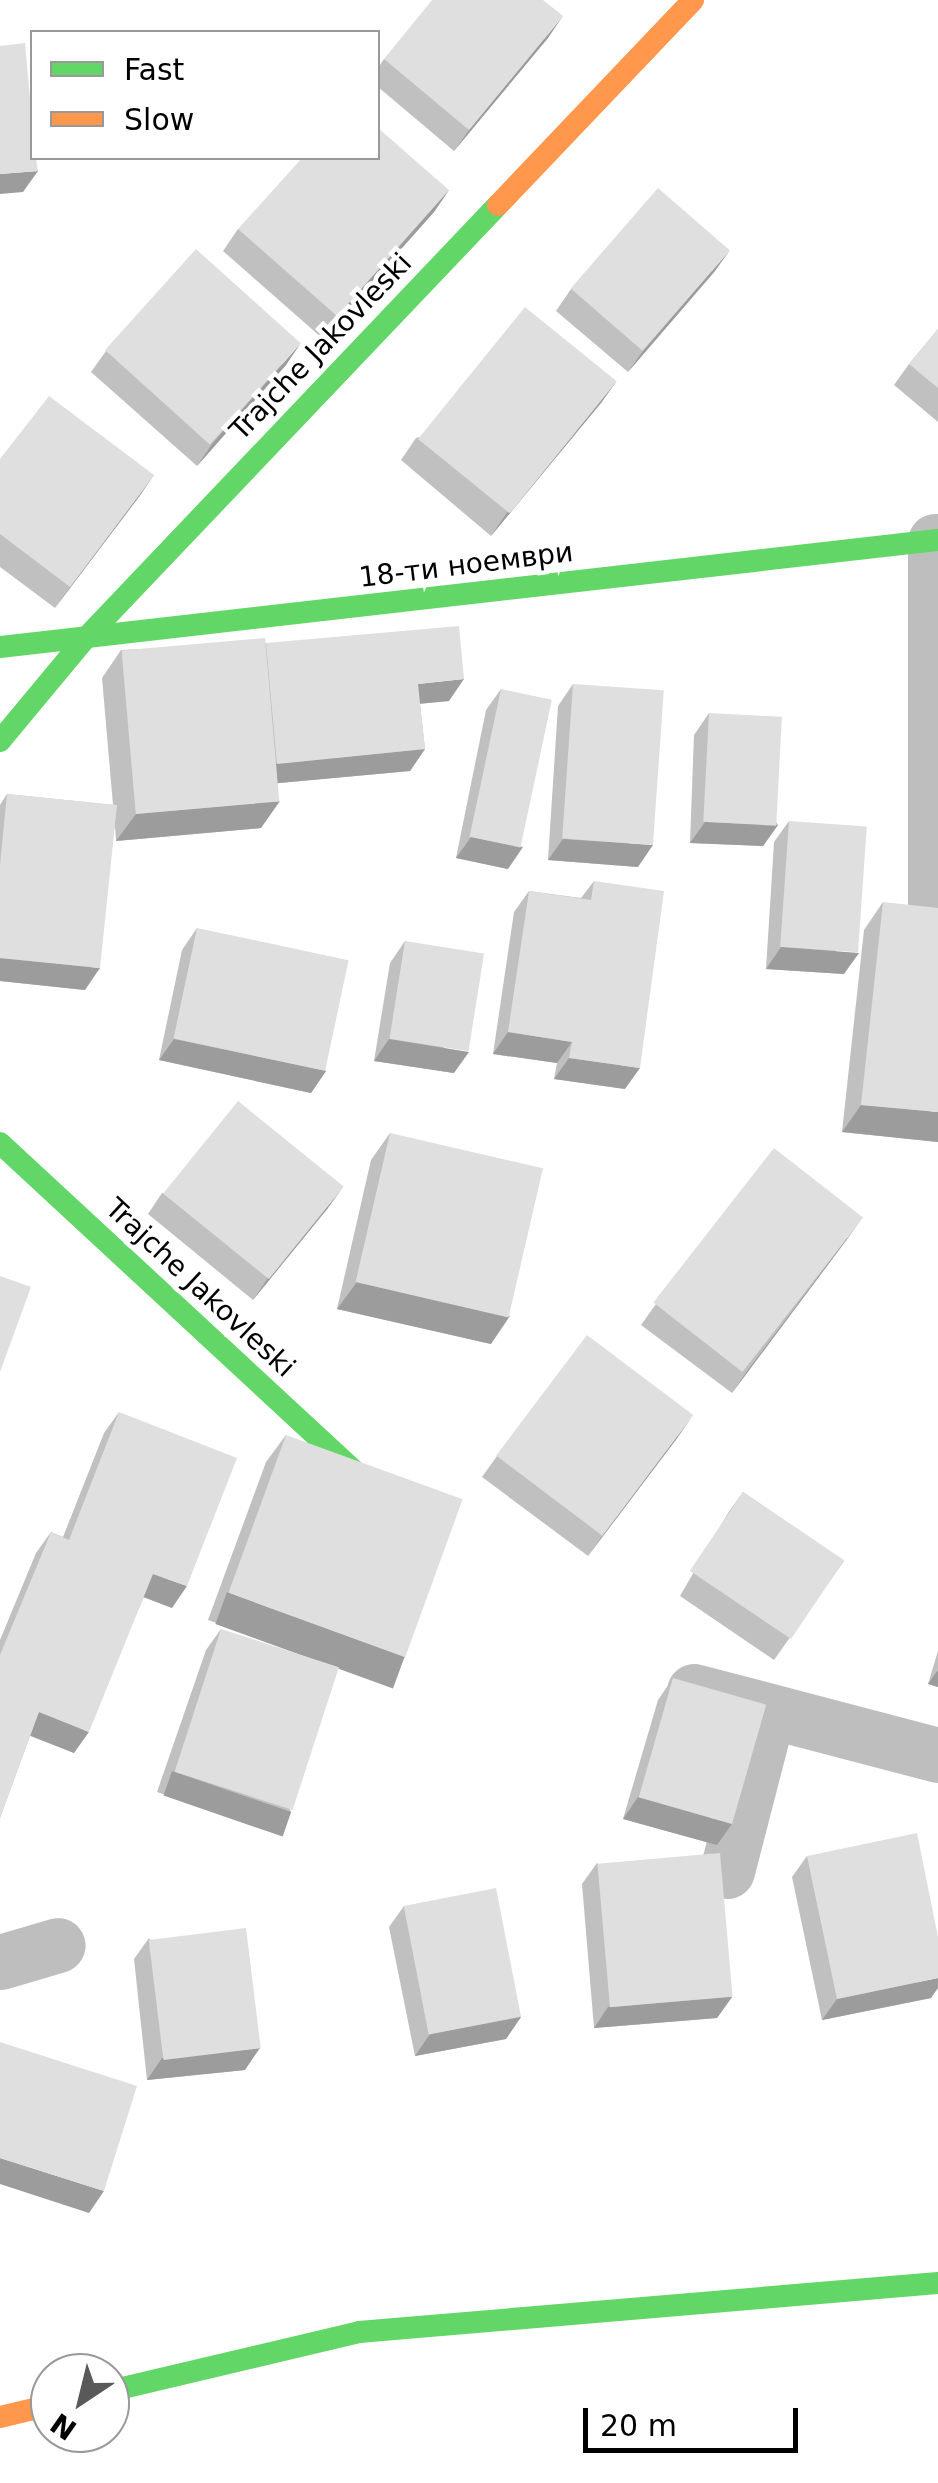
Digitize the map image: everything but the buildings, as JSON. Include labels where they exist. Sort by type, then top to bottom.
[{"type":"street","name":"Trajche Jakovleski","points":[[0,741],[84,640],[693,0]]},
{"type":"street","name":"18-ти ноември","points":[[0,647],[937,541]]},
{"type":"street","points":[[935,937],[937,541]]},
{"type":"street","name":"Trajche Jakovleski","points":[[0,1143],[359,1476]]},
{"type":"street","points":[[681,1687],[938,1755]]},
{"type":"street","points":[[728,1871],[768,1712]]},
{"type":"street","points":[[0,1962],[58,1945]]},
{"type":"street","points":[[130,2386],[359,2332],[938,2283]]},
{"type":"street","points":[[0,2417],[30,2410]]},
{"type":"traffic: fast","points":[[0,741],[84,640],[498,205]]},
{"type":"traffic: fast","points":[[0,647],[938,540]]},
{"type":"traffic: fast","points":[[0,1143],[359,1476]]},
{"type":"traffic: fast","points":[[130,2386],[359,2332],[938,2283]]},
{"type":"traffic: slow","points":[[498,205],[693,0]]},
{"type":"traffic: slow","points":[[0,2417],[30,2410]]}]
